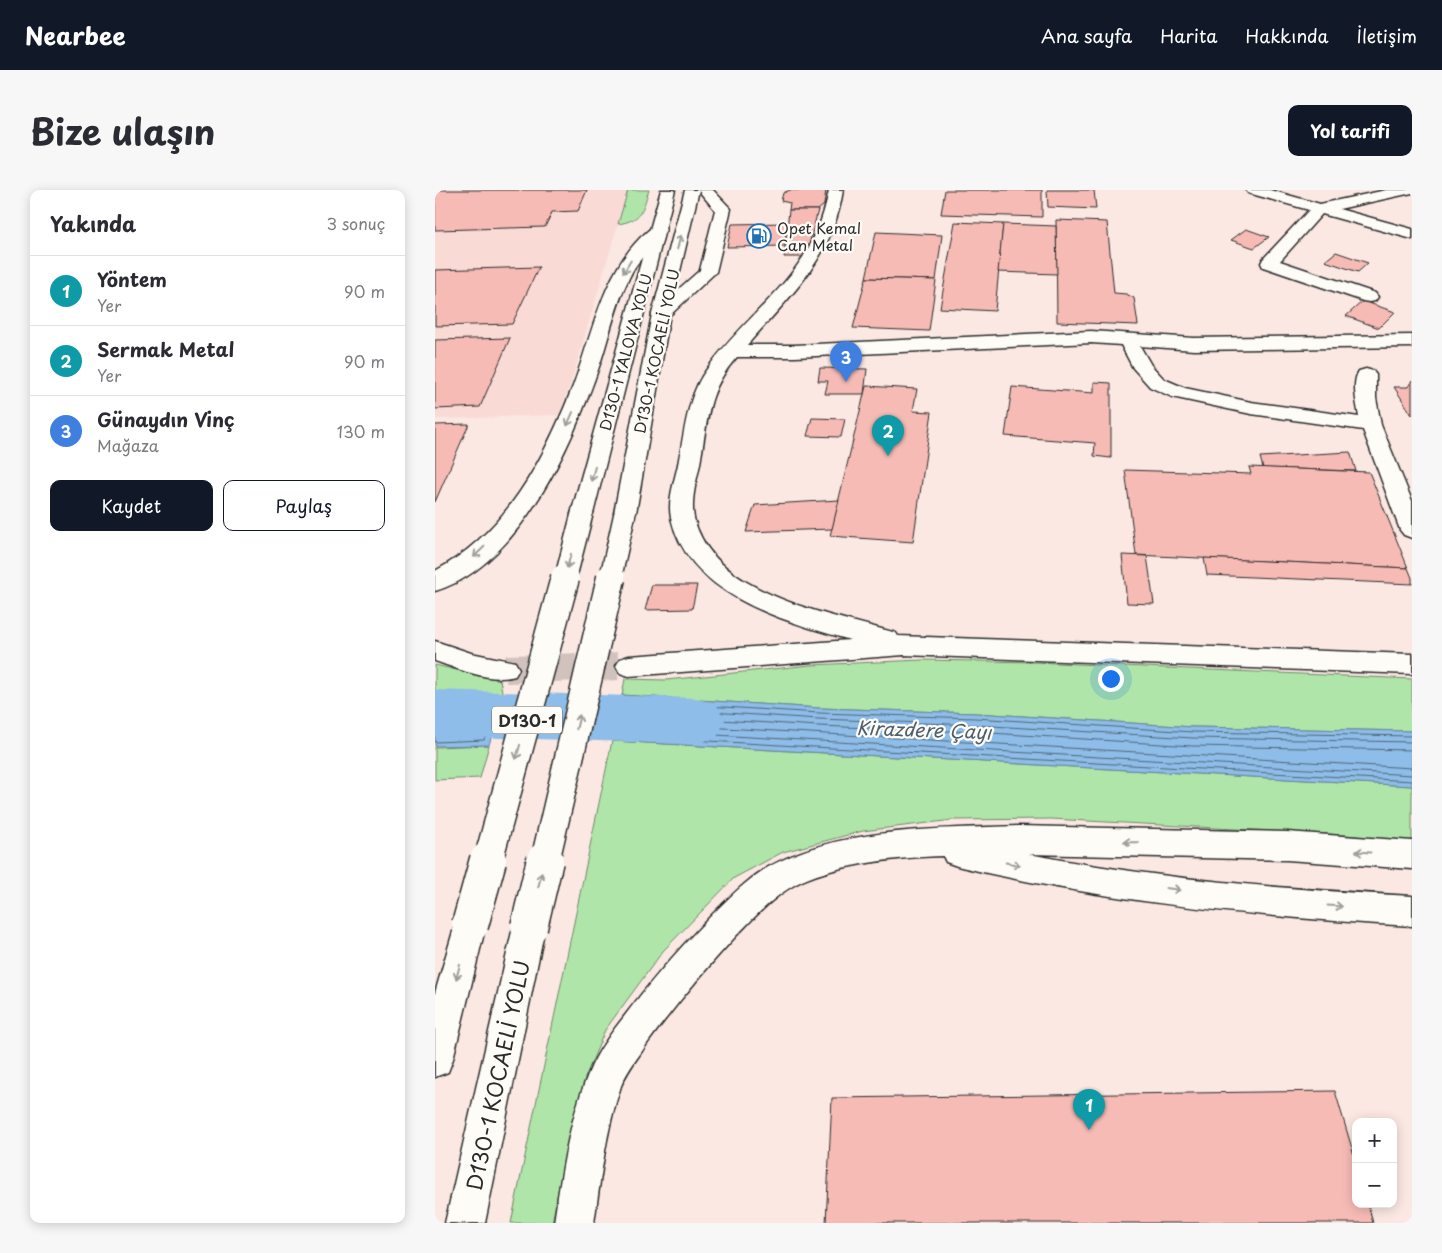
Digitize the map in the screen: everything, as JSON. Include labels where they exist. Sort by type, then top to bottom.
[{"type":"main road","name":"D130-1 YALOVA YOLU","points":[[435,1058],[537,686],[669,190]]},
{"type":"main road","name":"D130-1 KOCAELİ YOLU","points":[[465,1223],[529,927],[625,513],[661,314],[692,190]]},
{"type":"main road","points":[[705,190],[723,209]]},
{"type":"main road","points":[[661,314],[708,272],[729,190]]},
{"type":"main road","points":[[836,190],[827,227],[802,274],[713,374],[704,396],[694,434],[683,500],[683,517],[687,534],[696,552],[709,566],[727,580],[775,606],[813,620],[904,645]]},
{"type":"main road","points":[[1253,190],[1412,234]]},
{"type":"main road","points":[[1369,297],[1269,263],[1318,209],[1407,190]]},
{"type":"main road","points":[[435,582],[470,561],[498,535],[547,468],[572,416],[620,278],[637,251],[658,230]]},
{"type":"main road","points":[[733,351],[795,351],[1091,337],[1127,338],[1177,343],[1237,344],[1412,341]]},
{"type":"main road","points":[[1127,338],[1143,368],[1157,384],[1179,392],[1251,408],[1371,425]]},
{"type":"main road","points":[[1366,375],[1366,398],[1371,425],[1412,530]]},
{"type":"main road","points":[[629,666],[904,645],[1412,664]]},
{"type":"main road","points":[[435,651],[470,663],[506,668]]},
{"type":"main road","points":[[574,1223],[593,1119],[606,1076],[627,1042],[661,995],[693,958],[754,895],[790,871],[829,857],[914,843],[1019,840],[1287,846],[1412,855]]},
{"type":"main road","points":[[914,843],[1079,876],[1275,902],[1412,910]]},
{"type":"shaded area","points":[[435,190],[628,190],[571,383],[559,415],[435,419]]},
{"type":"green space","points":[[628,190],[649,190],[645,204],[637,217],[618,224]]},
{"type":"green space","points":[[922,660],[1033,662],[1412,679],[1412,731],[1193,727],[976,713],[819,708],[622,695],[625,679],[666,680],[811,665]]},
{"type":"green space","points":[[435,665],[500,680],[503,697],[435,696]]},
{"type":"green space","points":[[612,741],[1412,786],[1412,842],[1345,835],[1051,819],[953,820],[863,831],[783,852],[734,878],[663,951],[605,1030],[585,1078],[567,1144],[552,1223],[511,1223]]},
{"type":"green space","points":[[489,745],[480,778],[435,780],[435,747]]},
{"type":"water","points":[[622,695],[819,708],[976,713],[1193,727],[1412,731],[1412,786],[612,741]]},
{"type":"water","points":[[435,696],[503,697],[489,745],[435,746]]},
{"type":"building","points":[[435,190],[587,190],[578,211],[552,212],[545,227],[435,230]]},
{"type":"building","points":[[790,190],[826,190],[824,205],[818,210],[789,210],[790,203],[781,201],[783,193]]},
{"type":"building","points":[[945,190],[1042,190],[1042,217],[941,214]]},
{"type":"building","points":[[1047,190],[1094,190],[1096,209],[1048,207]]},
{"type":"building","points":[[789,210],[818,210],[806,257],[784,257]]},
{"type":"building","points":[[1056,220],[1107,222],[1114,293],[1126,294],[1134,298],[1138,325],[1057,322]]},
{"type":"building","points":[[955,222],[1003,224],[995,311],[940,308]]},
{"type":"building","points":[[787,223],[785,246],[727,247],[732,224]]},
{"type":"building","points":[[1003,224],[1056,226],[1057,274],[998,272]]},
{"type":"building","points":[[1246,229],[1269,237],[1254,248],[1231,240]]},
{"type":"building","points":[[876,232],[942,235],[936,280],[866,278]]},
{"type":"building","points":[[1336,252],[1368,263],[1358,272],[1325,261]]},
{"type":"building","points":[[539,267],[512,324],[435,326],[435,270]]},
{"type":"building","points":[[866,278],[936,280],[929,331],[853,328]]},
{"type":"building","points":[[1363,301],[1395,312],[1379,328],[1346,316]]},
{"type":"building","points":[[510,338],[480,407],[435,409],[435,340]]},
{"type":"building","points":[[820,368],[867,369],[864,394],[825,394],[828,381],[818,381]]},
{"type":"building","points":[[1412,380],[1412,415],[1394,387],[1408,387]]},
{"type":"building","points":[[1094,382],[1111,383],[1111,458],[1094,456],[1095,443],[1005,436],[1012,387],[1094,393]]},
{"type":"building","points":[[866,386],[917,389],[913,411],[932,412],[913,542],[830,536]]},
{"type":"building","points":[[812,418],[845,419],[841,437],[807,436]]},
{"type":"building","points":[[469,424],[435,502],[435,425]]},
{"type":"building","points":[[1350,452],[1356,471],[1263,468],[1260,457]]},
{"type":"building","points":[[1249,467],[1369,472],[1408,568],[1136,555],[1125,470],[1251,474]]},
{"type":"building","points":[[839,500],[832,529],[746,532],[755,505]]},
{"type":"building","points":[[1122,555],[1147,556],[1154,604],[1127,603]]},
{"type":"building","points":[[1204,558],[1408,568],[1412,584],[1207,575]]},
{"type":"building","points":[[652,585],[697,585],[692,609],[645,610]]},
{"type":"building","points":[[1335,1091],[1352,1148],[1352,1208],[1369,1208],[1373,1223],[826,1223],[832,1098]]},
{"type":"waterway","name":"Kirazdere Çayı","points":[[435,713],[696,721]]},
{"type":"tunnel","points":[[506,669],[629,666]]},
{"type":"place","name":"Opet Kemal Can Metal","points":[[759,236]]},
{"type":"place","name":"Günaydın Vinç","points":[[846,382]]},
{"type":"place","name":"Sermak Metal","points":[[888,456]]},
{"type":"place","name":"Yöntem","points":[[1089,1130]]}]
